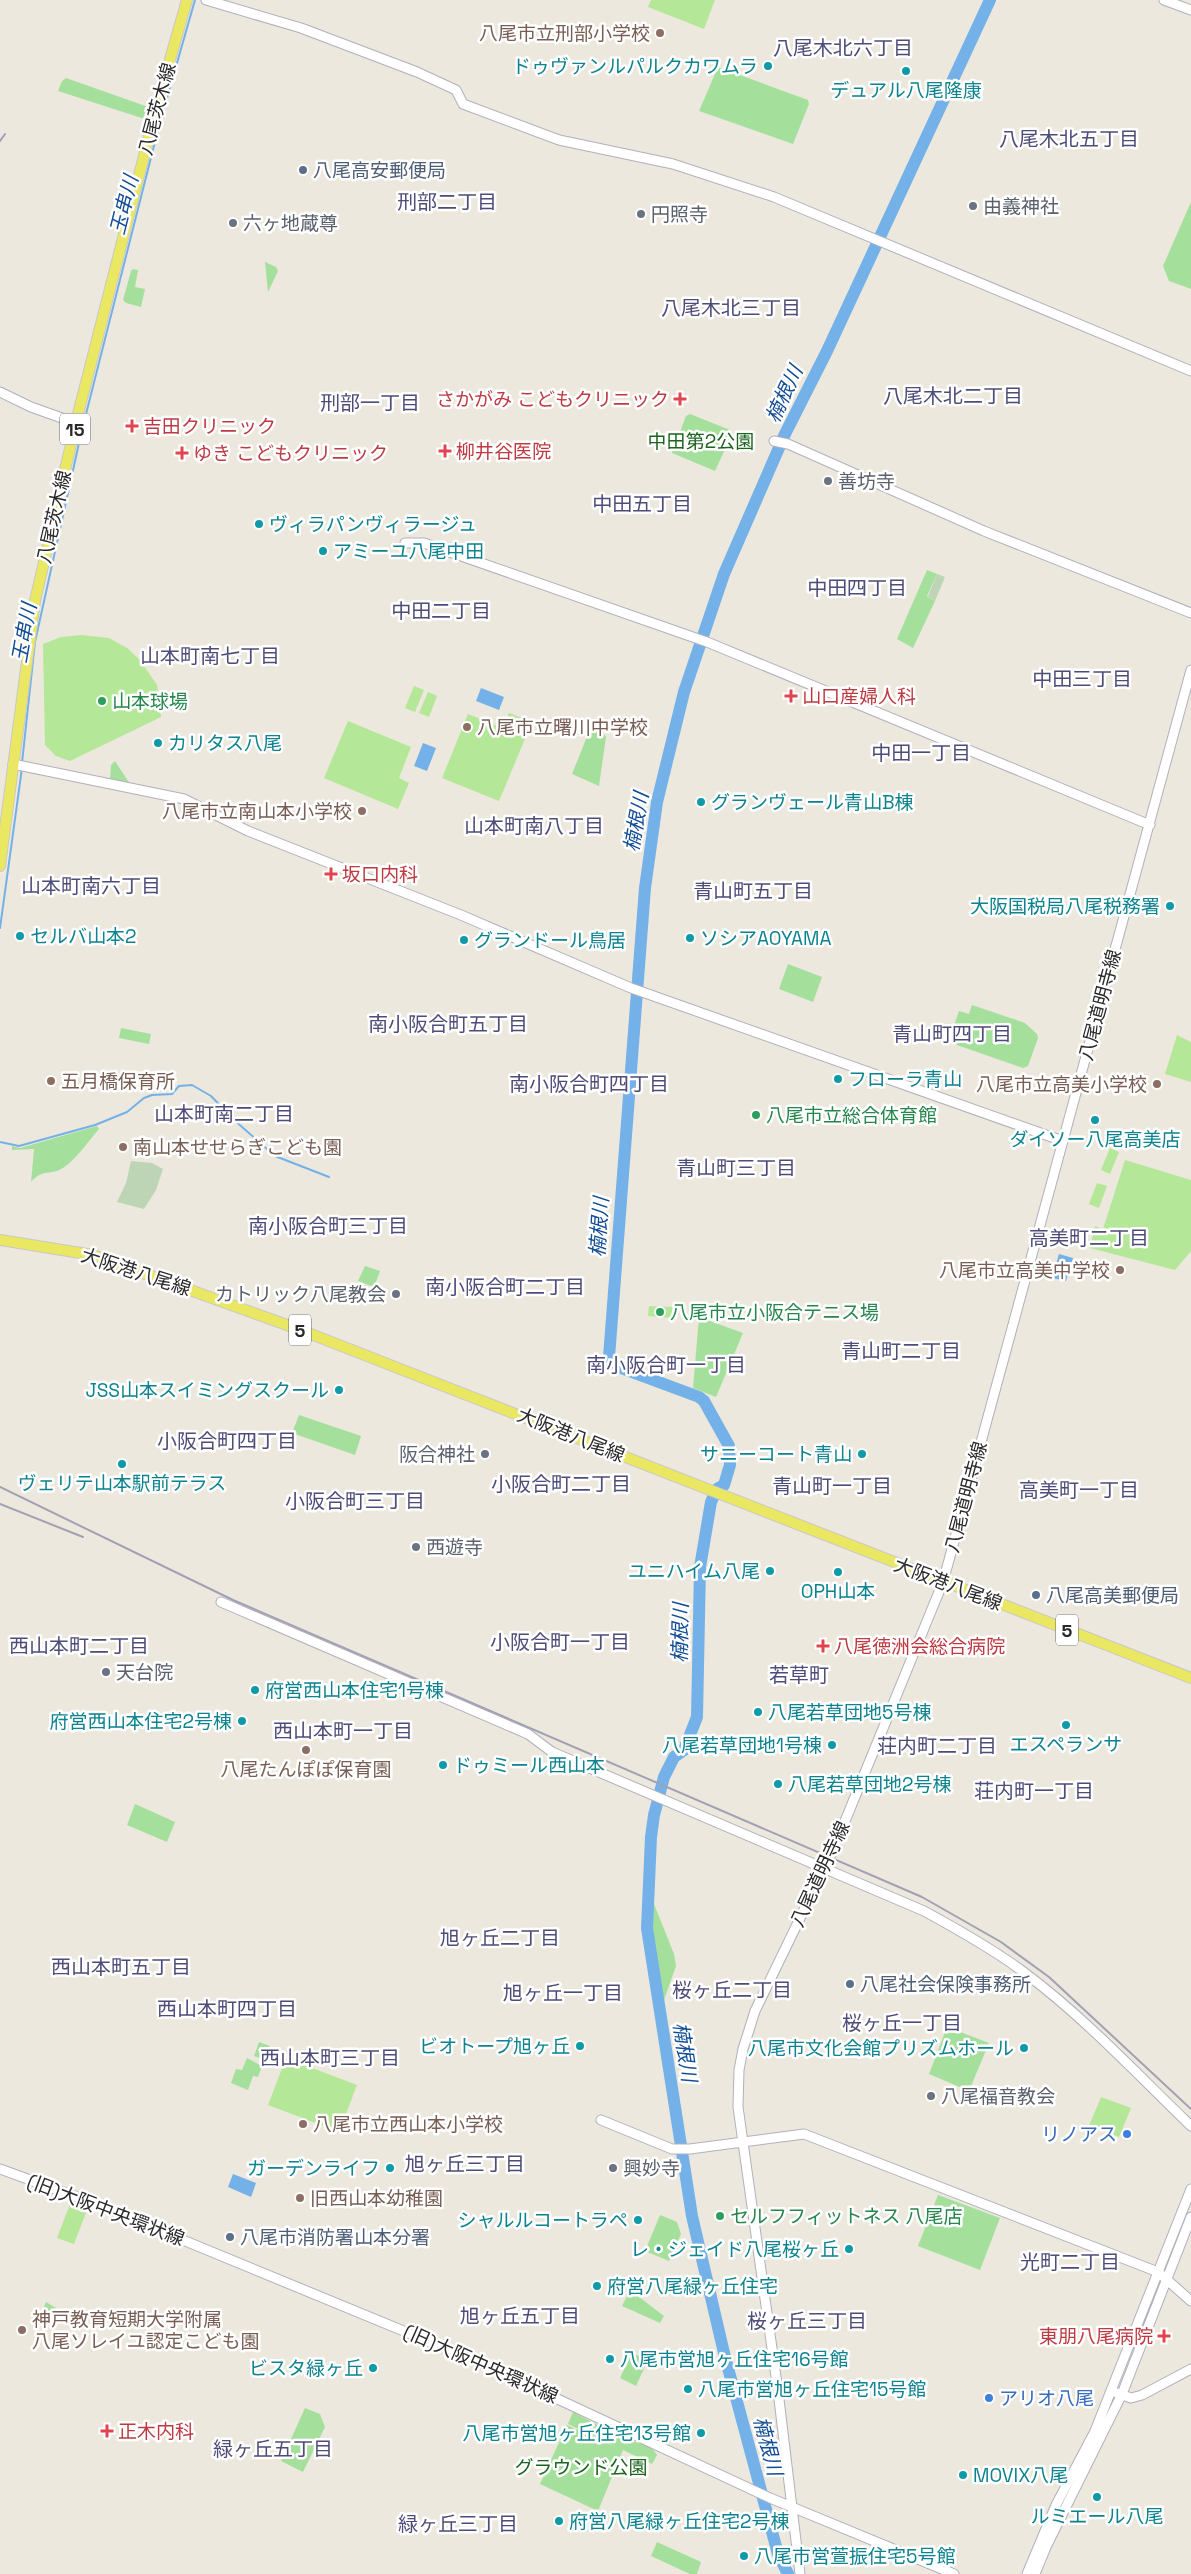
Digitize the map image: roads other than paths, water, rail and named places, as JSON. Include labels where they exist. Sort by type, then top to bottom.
[{"type":"main road","name":"八尾茨木線","points":[[0,866],[18,765],[35,601],[76,423],[155,113],[187,0]]},
{"type":"main road","name":"大阪港八尾線","points":[[0,1240],[86,1254],[136,1270],[399,1367],[1191,1678]]},
{"type":"street","points":[[206,0],[301,28],[417,72],[456,90],[463,104],[559,140],[673,164],[774,197],[1191,371]]},
{"type":"street","points":[[1164,0],[1191,10]]},
{"type":"street","points":[[0,392],[31,407],[76,423]]},
{"type":"street","points":[[774,441],[788,444],[984,531],[1191,613]]},
{"type":"street","points":[[405,543],[424,543],[700,639],[1150,825]]},
{"type":"street","name":"八尾道明寺線","points":[[800,2574],[778,2391],[742,2141],[738,2089],[745,2040],[756,2011],[824,1868],[943,1582],[1191,670]]},
{"type":"street","points":[[18,765],[184,799],[248,831],[446,908],[631,988],[1063,1141]]},
{"type":"street","points":[[221,1602],[528,1734],[552,1752],[924,1911],[968,1935],[1006,1959],[1036,1982],[1093,2031],[1191,2126]]},
{"type":"street","points":[[601,2120],[672,2149],[690,2149],[804,2134],[1158,2272],[1191,2301]]},
{"type":"street","name":"(旧)大阪中央環状線","points":[[0,2169],[93,2203],[474,2360],[770,2498],[833,2522],[954,2574]]},
{"type":"street","points":[[1027,2574],[1056,2505],[1091,2440],[1112,2391],[1191,2189]]},
{"type":"street","points":[[1035,2574],[1046,2547],[1122,2394],[1191,2216]]},
{"type":"street","points":[[1112,2391],[1131,2398],[1142,2395],[1191,2369]]},
{"type":"water","points":[[481,688],[504,697],[499,710],[476,701]]},
{"type":"water","points":[[423,743],[436,748],[427,771],[414,766]]},
{"type":"water","points":[[1059,1254],[1073,1258],[1066,1281],[1052,1278]]},
{"type":"water","points":[[233,2174],[256,2183],[251,2197],[228,2187]]},
{"type":"waterway","name":"玉串川","points":[[85,418],[159,126],[195,0]]},
{"type":"waterway","name":"楠根川","points":[[788,2574],[778,2554],[724,2353],[692,2216],[647,1928],[651,1837],[654,1815],[664,1777],[674,1757],[684,1750],[697,1717],[700,1567],[711,1502],[717,1489],[724,1485],[730,1465],[729,1446],[704,1401],[699,1397],[621,1368],[609,1357],[645,888],[657,802],[684,692],[724,574],[785,434],[827,351],[990,0]]},
{"type":"waterway","name":"玉串川","points":[[22,763],[35,642],[81,434]]},
{"type":"waterway","name":"玉串川","points":[[0,928],[22,768]]},
{"type":"waterway","points":[[0,1142],[19,1146],[95,1125],[127,1112],[144,1098],[152,1095],[172,1094],[179,1086],[192,1085],[211,1096],[233,1119],[275,1156],[329,1177]]},
{"type":"railway","points":[[0,141],[5,134]]},
{"type":"railway","points":[[0,1487],[233,1600],[922,1897],[1001,1942],[1049,1977],[1191,2109]]},
{"type":"railway","points":[[0,1504],[83,1537]]},
{"type":"place","name":"八尾市立刑部小学校","points":[[660,33]]},
{"type":"place","name":"ドゥヴァンルパルクカワムラ","points":[[768,66]]},
{"type":"place","name":"デュアル八尾隆康","points":[[906,71]]},
{"type":"place","name":"八尾高安郵便局","points":[[303,170]]},
{"type":"place","name":"由義神社","points":[[973,206]]},
{"type":"place","name":"円照寺","points":[[641,214]]},
{"type":"place","name":"六ヶ地蔵尊","points":[[233,223]]},
{"type":"place","name":"さかがみ こどもクリニック","points":[[680,399]]},
{"type":"place","name":"吉田クリニック","points":[[132,426]]},
{"type":"place","name":"柳井谷医院","points":[[445,451]]},
{"type":"place","name":"ゆき こどもクリニック","points":[[182,453]]},
{"type":"place","name":"善坊寺","points":[[828,481]]},
{"type":"place","name":"ヴィラパンヴィラージュ","points":[[259,524]]},
{"type":"place","name":"アミーユ八尾中田","points":[[323,551]]},
{"type":"place","name":"山口産婦人科","points":[[791,696]]},
{"type":"place","name":"山本球場","points":[[102,701]]},
{"type":"place","name":"八尾市立曙川中学校","points":[[467,727]]},
{"type":"place","name":"カリタス八尾","points":[[158,743]]},
{"type":"place","name":"グランヴェール青山B棟","points":[[701,802]]},
{"type":"place","name":"八尾市立南山本小学校","points":[[362,811]]},
{"type":"place","name":"坂口内科","points":[[331,874]]},
{"type":"place","name":"大阪国税局八尾税務署","points":[[1170,906]]},
{"type":"place","name":"セルバ山本2","points":[[20,936]]},
{"type":"place","name":"ソシアAOYAMA","points":[[690,938]]},
{"type":"place","name":"グランドール鳥居","points":[[464,940]]},
{"type":"place","name":"フローラ青山","points":[[838,1079]]},
{"type":"place","name":"五月橋保育所","points":[[51,1081]]},
{"type":"place","name":"八尾市立高美小学校","points":[[1157,1084]]},
{"type":"place","name":"八尾市立総合体育館","points":[[756,1115]]},
{"type":"place","name":"ダイソー八尾高美店","points":[[1095,1120]]},
{"type":"place","name":"南山本せせらぎこども園","points":[[123,1147]]},
{"type":"place","name":"八尾市立高美中学校","points":[[1120,1270]]},
{"type":"place","name":"カトリック八尾教会","points":[[396,1294]]},
{"type":"place","name":"八尾市立小阪合テニス場","points":[[660,1312]]},
{"type":"place","name":"JSS山本スイミングスクール","points":[[339,1390]]},
{"type":"place","name":"阪合神社","points":[[485,1454]]},
{"type":"place","name":"サニーコート青山","points":[[862,1454]]},
{"type":"place","name":"ヴェリテ山本駅前テラス","points":[[122,1464]]},
{"type":"place","name":"西遊寺","points":[[416,1547]]},
{"type":"place","name":"ユニハイム八尾","points":[[770,1571]]},
{"type":"place","name":"OPH山本","points":[[838,1572]]},
{"type":"place","name":"八尾高美郵便局","points":[[1036,1595]]},
{"type":"place","name":"八尾徳洲会総合病院","points":[[823,1646]]},
{"type":"place","name":"天台院","points":[[106,1672]]},
{"type":"place","name":"府営西山本住宅1号棟","points":[[255,1690]]},
{"type":"place","name":"八尾若草団地5号棟","points":[[758,1712]]},
{"type":"place","name":"府営西山本住宅2号棟","points":[[242,1721]]},
{"type":"place","name":"エスペランサ","points":[[1066,1725]]},
{"type":"place","name":"八尾若草団地1号棟","points":[[832,1745]]},
{"type":"place","name":"八尾たんぽぽ保育園","points":[[306,1750]]},
{"type":"place","name":"ドゥミール西山本","points":[[443,1765]]},
{"type":"place","name":"八尾若草団地2号棟","points":[[778,1784]]},
{"type":"place","name":"八尾社会保険事務所","points":[[850,1984]]},
{"type":"place","name":"ビオトープ旭ヶ丘","points":[[580,2046]]},
{"type":"place","name":"八尾市文化会館プリズムホール","points":[[1024,2048]]},
{"type":"place","name":"八尾福音教会","points":[[931,2096]]},
{"type":"place","name":"八尾市立西山本小学校","points":[[303,2124]]},
{"type":"place","name":"リノアス","points":[[1127,2134]]},
{"type":"place","name":"ガーデンライフ","points":[[390,2168]]},
{"type":"place","name":"興妙寺","points":[[613,2168]]},
{"type":"place","name":"旧西山本幼稚園","points":[[300,2198]]},
{"type":"place","name":"セルフフィットネス 八尾店","points":[[720,2216]]},
{"type":"place","name":"シャルルコートラペ","points":[[638,2220]]},
{"type":"place","name":"八尾市消防署山本分署","points":[[230,2237]]},
{"type":"place","name":"レ・ジェイド八尾桜ヶ丘","points":[[849,2249]]},
{"type":"place","name":"府営八尾緑ヶ丘住宅","points":[[597,2286]]},
{"type":"place","name":"神戸教育短期大学附属 八尾ソレイユ認定こども園","points":[[22,2330]]},
{"type":"place","name":"東朋八尾病院","points":[[1164,2336]]},
{"type":"place","name":"八尾市営旭ヶ丘住宅16号館","points":[[610,2359]]},
{"type":"place","name":"ビスタ緑ヶ丘","points":[[373,2368]]},
{"type":"place","name":"八尾市営旭ヶ丘住宅15号館","points":[[688,2389]]},
{"type":"place","name":"アリオ八尾","points":[[989,2398]]},
{"type":"place","name":"正木内科","points":[[107,2431]]},
{"type":"place","name":"八尾市営旭ヶ丘住宅13号館","points":[[701,2433]]},
{"type":"place","name":"MOVIX八尾","points":[[963,2475]]},
{"type":"place","name":"ルミエール八尾","points":[[1097,2497]]},
{"type":"place","name":"府営八尾緑ヶ丘住宅2号棟","points":[[559,2521]]},
{"type":"place","name":"八尾市営萱振住宅5号館","points":[[744,2556]]},
{"type":"district","name":"八尾木北六丁目","points":[[843,48]]},
{"type":"district","name":"八尾木北五丁目","points":[[1069,139]]},
{"type":"district","name":"刑部二丁目","points":[[447,202]]},
{"type":"district","name":"八尾木北三丁目","points":[[731,308]]},
{"type":"district","name":"八尾木北二丁目","points":[[953,396]]},
{"type":"district","name":"刑部一丁目","points":[[370,403]]},
{"type":"district","name":"中田五丁目","points":[[642,504]]},
{"type":"district","name":"中田四丁目","points":[[857,588]]},
{"type":"district","name":"中田二丁目","points":[[441,611]]},
{"type":"district","name":"山本町南七丁目","points":[[210,656]]},
{"type":"district","name":"中田三丁目","points":[[1082,679]]},
{"type":"district","name":"中田一丁目","points":[[921,753]]},
{"type":"district","name":"山本町南八丁目","points":[[534,826]]},
{"type":"district","name":"山本町南六丁目","points":[[91,886]]},
{"type":"district","name":"青山町五丁目","points":[[753,891]]},
{"type":"district","name":"南小阪合町五丁目","points":[[448,1024]]},
{"type":"district","name":"青山町四丁目","points":[[952,1034]]},
{"type":"district","name":"南小阪合町四丁目","points":[[589,1084]]},
{"type":"district","name":"山本町南二丁目","points":[[224,1114]]},
{"type":"district","name":"青山町三丁目","points":[[736,1168]]},
{"type":"district","name":"南小阪合町三丁目","points":[[328,1226]]},
{"type":"district","name":"高美町二丁目","points":[[1089,1238]]},
{"type":"district","name":"南小阪合町二丁目","points":[[505,1287]]},
{"type":"district","name":"青山町二丁目","points":[[901,1351]]},
{"type":"district","name":"南小阪合町一丁目","points":[[666,1365]]},
{"type":"district","name":"小阪合町四丁目","points":[[227,1441]]},
{"type":"district","name":"小阪合町二丁目","points":[[561,1484]]},
{"type":"district","name":"青山町一丁目","points":[[832,1486]]},
{"type":"district","name":"高美町一丁目","points":[[1079,1490]]},
{"type":"district","name":"小阪合町三丁目","points":[[355,1501]]},
{"type":"district","name":"小阪合町一丁目","points":[[560,1642]]},
{"type":"district","name":"西山本町二丁目","points":[[79,1646]]},
{"type":"district","name":"若草町","points":[[799,1675]]},
{"type":"district","name":"西山本町一丁目","points":[[343,1731]]},
{"type":"district","name":"荘内町二丁目","points":[[937,1746]]},
{"type":"district","name":"荘内町一丁目","points":[[1034,1791]]},
{"type":"district","name":"旭ヶ丘二丁目","points":[[500,1938]]},
{"type":"district","name":"西山本町五丁目","points":[[121,1967]]},
{"type":"district","name":"桜ヶ丘二丁目","points":[[732,1990]]},
{"type":"district","name":"旭ヶ丘一丁目","points":[[563,1993]]},
{"type":"district","name":"西山本町四丁目","points":[[227,2009]]},
{"type":"district","name":"桜ヶ丘一丁目","points":[[902,2023]]},
{"type":"district","name":"西山本町三丁目","points":[[330,2058]]},
{"type":"district","name":"旭ヶ丘三丁目","points":[[465,2164]]},
{"type":"district","name":"光町二丁目","points":[[1070,2262]]},
{"type":"district","name":"旭ヶ丘五丁目","points":[[520,2316]]},
{"type":"district","name":"桜ヶ丘三丁目","points":[[807,2321]]},
{"type":"district","name":"緑ヶ丘五丁目","points":[[273,2449]]},
{"type":"district","name":"緑ヶ丘三丁目","points":[[458,2524]]},
{"type":"park label","name":"中田第2公園","points":[[701,441]]},
{"type":"park label","name":"グラウンド公園","points":[[581,2467]]}]
